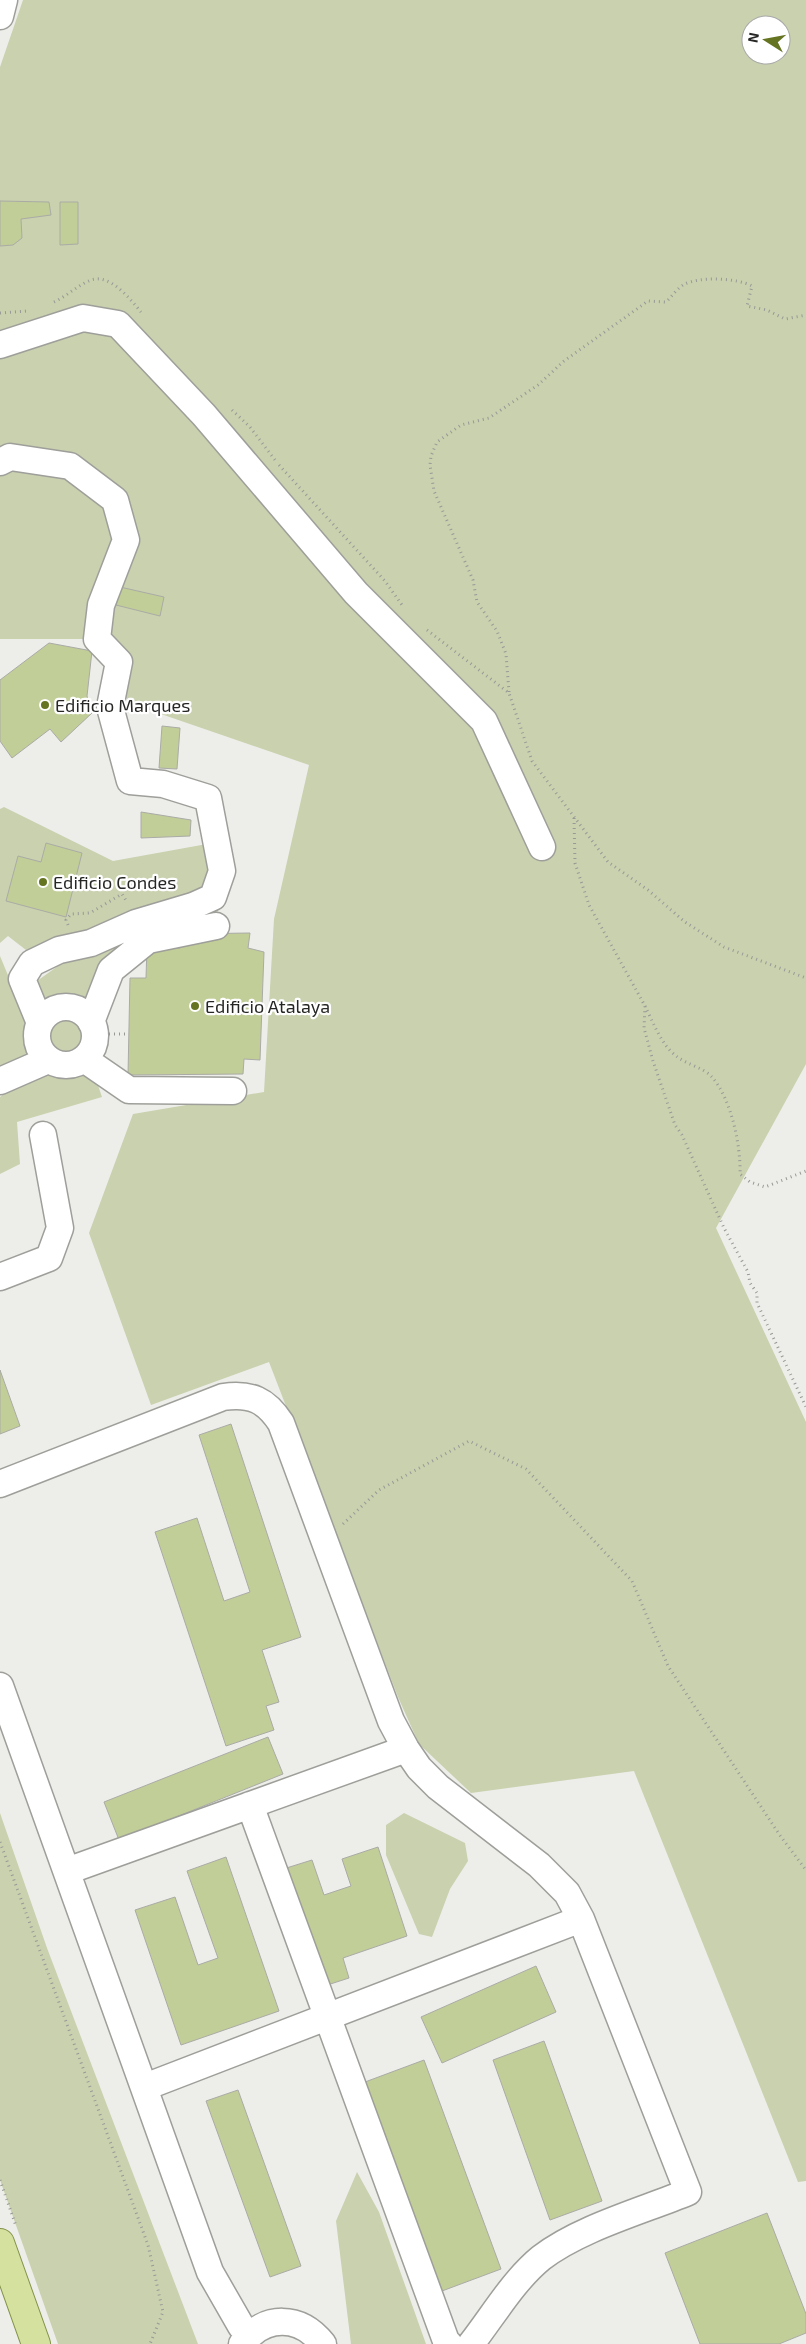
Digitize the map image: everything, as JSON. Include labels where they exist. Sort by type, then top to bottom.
[{"type":"main road","points":[[0,2244],[36,2344]]},
{"type":"street","points":[[0,16],[4,0]]},
{"type":"street","points":[[0,345],[83,318],[118,324],[204,415],[356,594],[484,721],[542,847]]},
{"type":"street","points":[[0,462],[10,457],[70,466],[115,500],[126,540],[102,604],[97,639],[119,662],[110,707],[130,781],[163,784],[208,798],[222,871],[213,897],[194,906],[136,923],[91,943],[59,950],[32,963],[22,979],[40,1023]]},
{"type":"street","points":[[91,1022],[79,1011],[63,1007],[49,1012],[40,1023],[37,1033],[38,1043],[48,1060],[68,1065],[84,1059],[91,1050],[94,1040],[91,1022],[112,970],[148,940],[216,926]]},
{"type":"street","points":[[84,1059],[129,1090],[233,1091]]},
{"type":"street","points":[[0,1081],[48,1060]]},
{"type":"street","points":[[0,1277],[49,1258],[60,1228],[44,1135]]},
{"type":"street","points":[[0,1484],[223,1397],[239,1394],[262,1402],[273,1411],[281,1423],[391,1721],[406,1749],[419,1768],[438,1787],[539,1865],[567,1893],[581,1919],[688,2192],[561,2244],[540,2259],[523,2277],[471,2344]]},
{"type":"street","points":[[0,1686],[210,2272],[241,2326],[246,2340],[263,2326],[279,2322],[296,2323],[311,2331],[323,2344]]},
{"type":"street","points":[[67,1871],[406,1749]]},
{"type":"street","points":[[250,1805],[449,2344]]},
{"type":"street","points":[[144,2087],[328,2018],[581,1919]]},
{"type":"path","points":[[509,693],[506,654],[497,631],[477,602],[473,580],[434,491],[430,465],[431,456],[438,442],[461,425],[489,418],[538,385],[564,361],[648,302],[666,302],[683,286],[698,279],[745,282],[752,286],[748,306],[768,310],[785,319],[806,315]]},
{"type":"path","points":[[574,817],[575,863],[589,905],[645,1006],[657,1032],[674,1055],[710,1075],[719,1086],[734,1124],[740,1174],[750,1182],[765,1187],[806,1171]]},
{"type":"path","points":[[66,920],[71,914],[90,913],[122,894],[136,923]]},
{"type":"path","points":[[645,1006],[644,1028],[653,1062],[675,1126],[686,1143],[724,1228],[748,1272],[750,1283],[757,1293],[757,1303],[806,1407]]},
{"type":"path","points":[[324,1542],[379,1490],[469,1441],[526,1469],[632,1581],[668,1666],[806,1870]]},
{"type":"path","points":[[0,1842],[148,2245],[163,2312],[150,2344]]},
{"type":"green space","points":[[23,0],[806,0],[806,1064],[716,1228],[806,1422],[806,2181],[798,2182],[634,1771],[471,1793],[419,1744],[398,1697],[269,1362],[151,1405],[89,1233],[133,1114],[264,1092],[274,919],[309,765],[129,703],[97,639],[0,639],[0,67]]},
{"type":"green space","points":[[4,807],[113,861],[207,844],[213,874],[195,901],[68,942],[26,950],[8,936],[0,943],[0,809]]},
{"type":"green space","points":[[216,906],[222,922],[147,935],[90,1000],[83,1004],[59,1000],[47,1003],[37,981],[79,951]]},
{"type":"green space","points":[[0,956],[29,1026],[29,1056],[0,1066]]},
{"type":"green space","points":[[66,1018],[78,1024],[84,1036],[78,1048],[66,1054],[54,1048],[48,1036],[54,1024]]},
{"type":"green space","points":[[66,1070],[93,1071],[102,1097],[17,1122],[20,1164],[0,1174],[0,1097],[15,1086],[31,1079],[48,1073]]},
{"type":"green space","points":[[0,1813],[47,1948],[198,2344],[58,2344],[0,2180]]},
{"type":"green space","points":[[404,1813],[465,1843],[468,1861],[450,1889],[432,1937],[419,1934],[386,1855],[386,1825]]},
{"type":"green space","points":[[357,2172],[379,2212],[426,2344],[351,2344],[336,2221]]},
{"type":"building","points":[[0,201],[49,202],[51,215],[21,219],[22,238],[13,245],[0,246]]},
{"type":"building","points":[[60,202],[78,202],[78,244],[60,245]]},
{"type":"building","points":[[120,587],[164,597],[160,616],[116,605]]},
{"type":"building","name":"Edificio Marques","points":[[49,643],[92,651],[87,696],[92,713],[61,742],[50,729],[12,758],[0,741],[0,680]]},
{"type":"building","points":[[162,726],[180,728],[177,769],[159,768]]},
{"type":"building","points":[[141,812],[191,820],[190,836],[141,838]]},
{"type":"building","name":"Edificio Condes","points":[[46,843],[82,853],[66,917],[6,901],[18,856],[41,862]]},
{"type":"building","name":"Edificio Atalaya","points":[[250,933],[248,948],[264,952],[260,1060],[244,1059],[243,1074],[128,1075],[130,978],[146,978],[147,947],[180,948],[180,934]]},
{"type":"building","points":[[0,1370],[20,1426],[0,1434]]},
{"type":"building","points":[[231,1424],[301,1637],[262,1650],[279,1702],[266,1706],[274,1730],[226,1746],[155,1532],[197,1518],[224,1601],[250,1592],[199,1435]]},
{"type":"building","points":[[268,1737],[283,1774],[119,1840],[104,1802]]},
{"type":"building","points":[[378,1847],[407,1936],[343,1958],[349,1978],[318,1988],[280,1870],[312,1860],[324,1895],[351,1886],[342,1859]]},
{"type":"building","points":[[226,1857],[279,2011],[181,2045],[135,1910],[175,1897],[198,1965],[218,1958],[187,1871]]},
{"type":"building","points":[[536,1966],[556,2012],[442,2063],[421,2017]]},
{"type":"building","points":[[544,2041],[602,2201],[550,2220],[493,2060]]},
{"type":"building","points":[[424,2060],[501,2269],[442,2291],[365,2082]]},
{"type":"building","points":[[238,2090],[301,2266],[270,2277],[206,2101]]},
{"type":"building","points":[[767,2213],[806,2314],[806,2333],[779,2344],[700,2344],[665,2253]]},
{"type":"place","name":"Edificio Marques","points":[[45,705]]},
{"type":"place","name":"Edificio Condes","points":[[43,882]]},
{"type":"place","name":"Edificio Atalaya","points":[[195,1006]]}]
